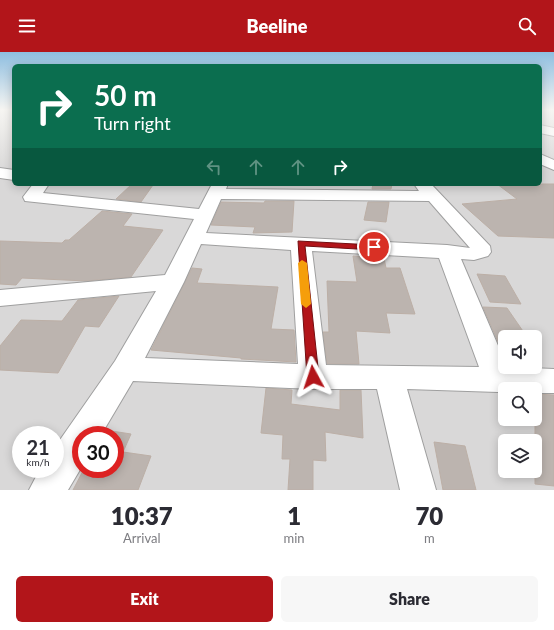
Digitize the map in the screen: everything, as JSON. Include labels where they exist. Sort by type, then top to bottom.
[{"type":"street","points":[[542,155],[554,152]]},
{"type":"street","points":[[542,159],[554,166]]},
{"type":"street","points":[[0,173],[12,175]]},
{"type":"street","points":[[39,186],[31,197],[214,198],[428,190],[480,246],[482,252],[474,254],[447,251],[195,238]]},
{"type":"street","points":[[89,426],[125,370],[173,282],[214,198]]},
{"type":"street","points":[[300,243],[313,377]]},
{"type":"street","points":[[447,251],[498,380]]},
{"type":"street","points":[[0,298],[173,282]]},
{"type":"street","points":[[125,370],[313,377],[389,377],[554,381]]},
{"type":"street","points":[[389,377],[418,490]]},
{"type":"street","points":[[47,490],[72,452]]},
{"type":"shaded area","points":[[0,130],[12,130],[12,186],[542,186],[542,130],[554,130],[554,490],[0,490]]},
{"type":"building","points":[[542,184],[554,184],[554,238],[498,236],[462,204],[517,199],[500,186],[542,186]]},
{"type":"building","points":[[130,186],[152,186],[141,202],[116,199]]},
{"type":"building","points":[[373,186],[392,186],[391,189],[372,189]]},
{"type":"building","points":[[265,201],[294,201],[292,232],[253,233],[255,227],[211,225],[221,202],[264,203]]},
{"type":"building","points":[[368,202],[389,202],[386,222],[364,220]]},
{"type":"building","points":[[102,211],[132,214],[123,226],[163,230],[131,277],[86,281],[22,278],[16,285],[0,284],[0,241],[62,243],[65,240],[69,240]]},
{"type":"building","points":[[353,256],[384,258],[386,268],[400,268],[415,314],[386,313],[390,333],[356,331],[359,364],[327,364],[323,332],[329,332],[327,281],[357,282]]},
{"type":"building","points":[[192,268],[202,269],[197,283],[278,287],[271,329],[294,330],[296,362],[241,359],[151,350]]},
{"type":"building","points":[[477,274],[505,276],[521,304],[490,302]]},
{"type":"building","points":[[119,296],[99,327],[85,326],[58,373],[0,370],[0,346],[21,320],[62,321],[78,300]]},
{"type":"building","points":[[483,307],[507,308],[522,330],[498,330],[498,342]]},
{"type":"building","points":[[266,388],[292,390],[291,404],[340,410],[340,390],[361,390],[363,438],[325,432],[326,461],[313,460],[313,490],[288,490],[290,459],[282,459],[283,435],[261,433]]},
{"type":"building","points":[[542,394],[554,395],[554,486],[535,484],[535,478],[542,478],[542,434],[535,434],[535,426],[542,426]]},
{"type":"building","points":[[124,433],[131,434],[124,450]]},
{"type":"building","points":[[434,442],[465,446],[476,490],[443,490]]},
{"type":"building","points":[[124,452],[151,456],[138,490],[73,490],[79,478],[124,478]]},
{"type":"slow traffic","points":[[302,263],[306,304]]},
{"type":"route","points":[[313,377],[300,243],[374,247]]}]
